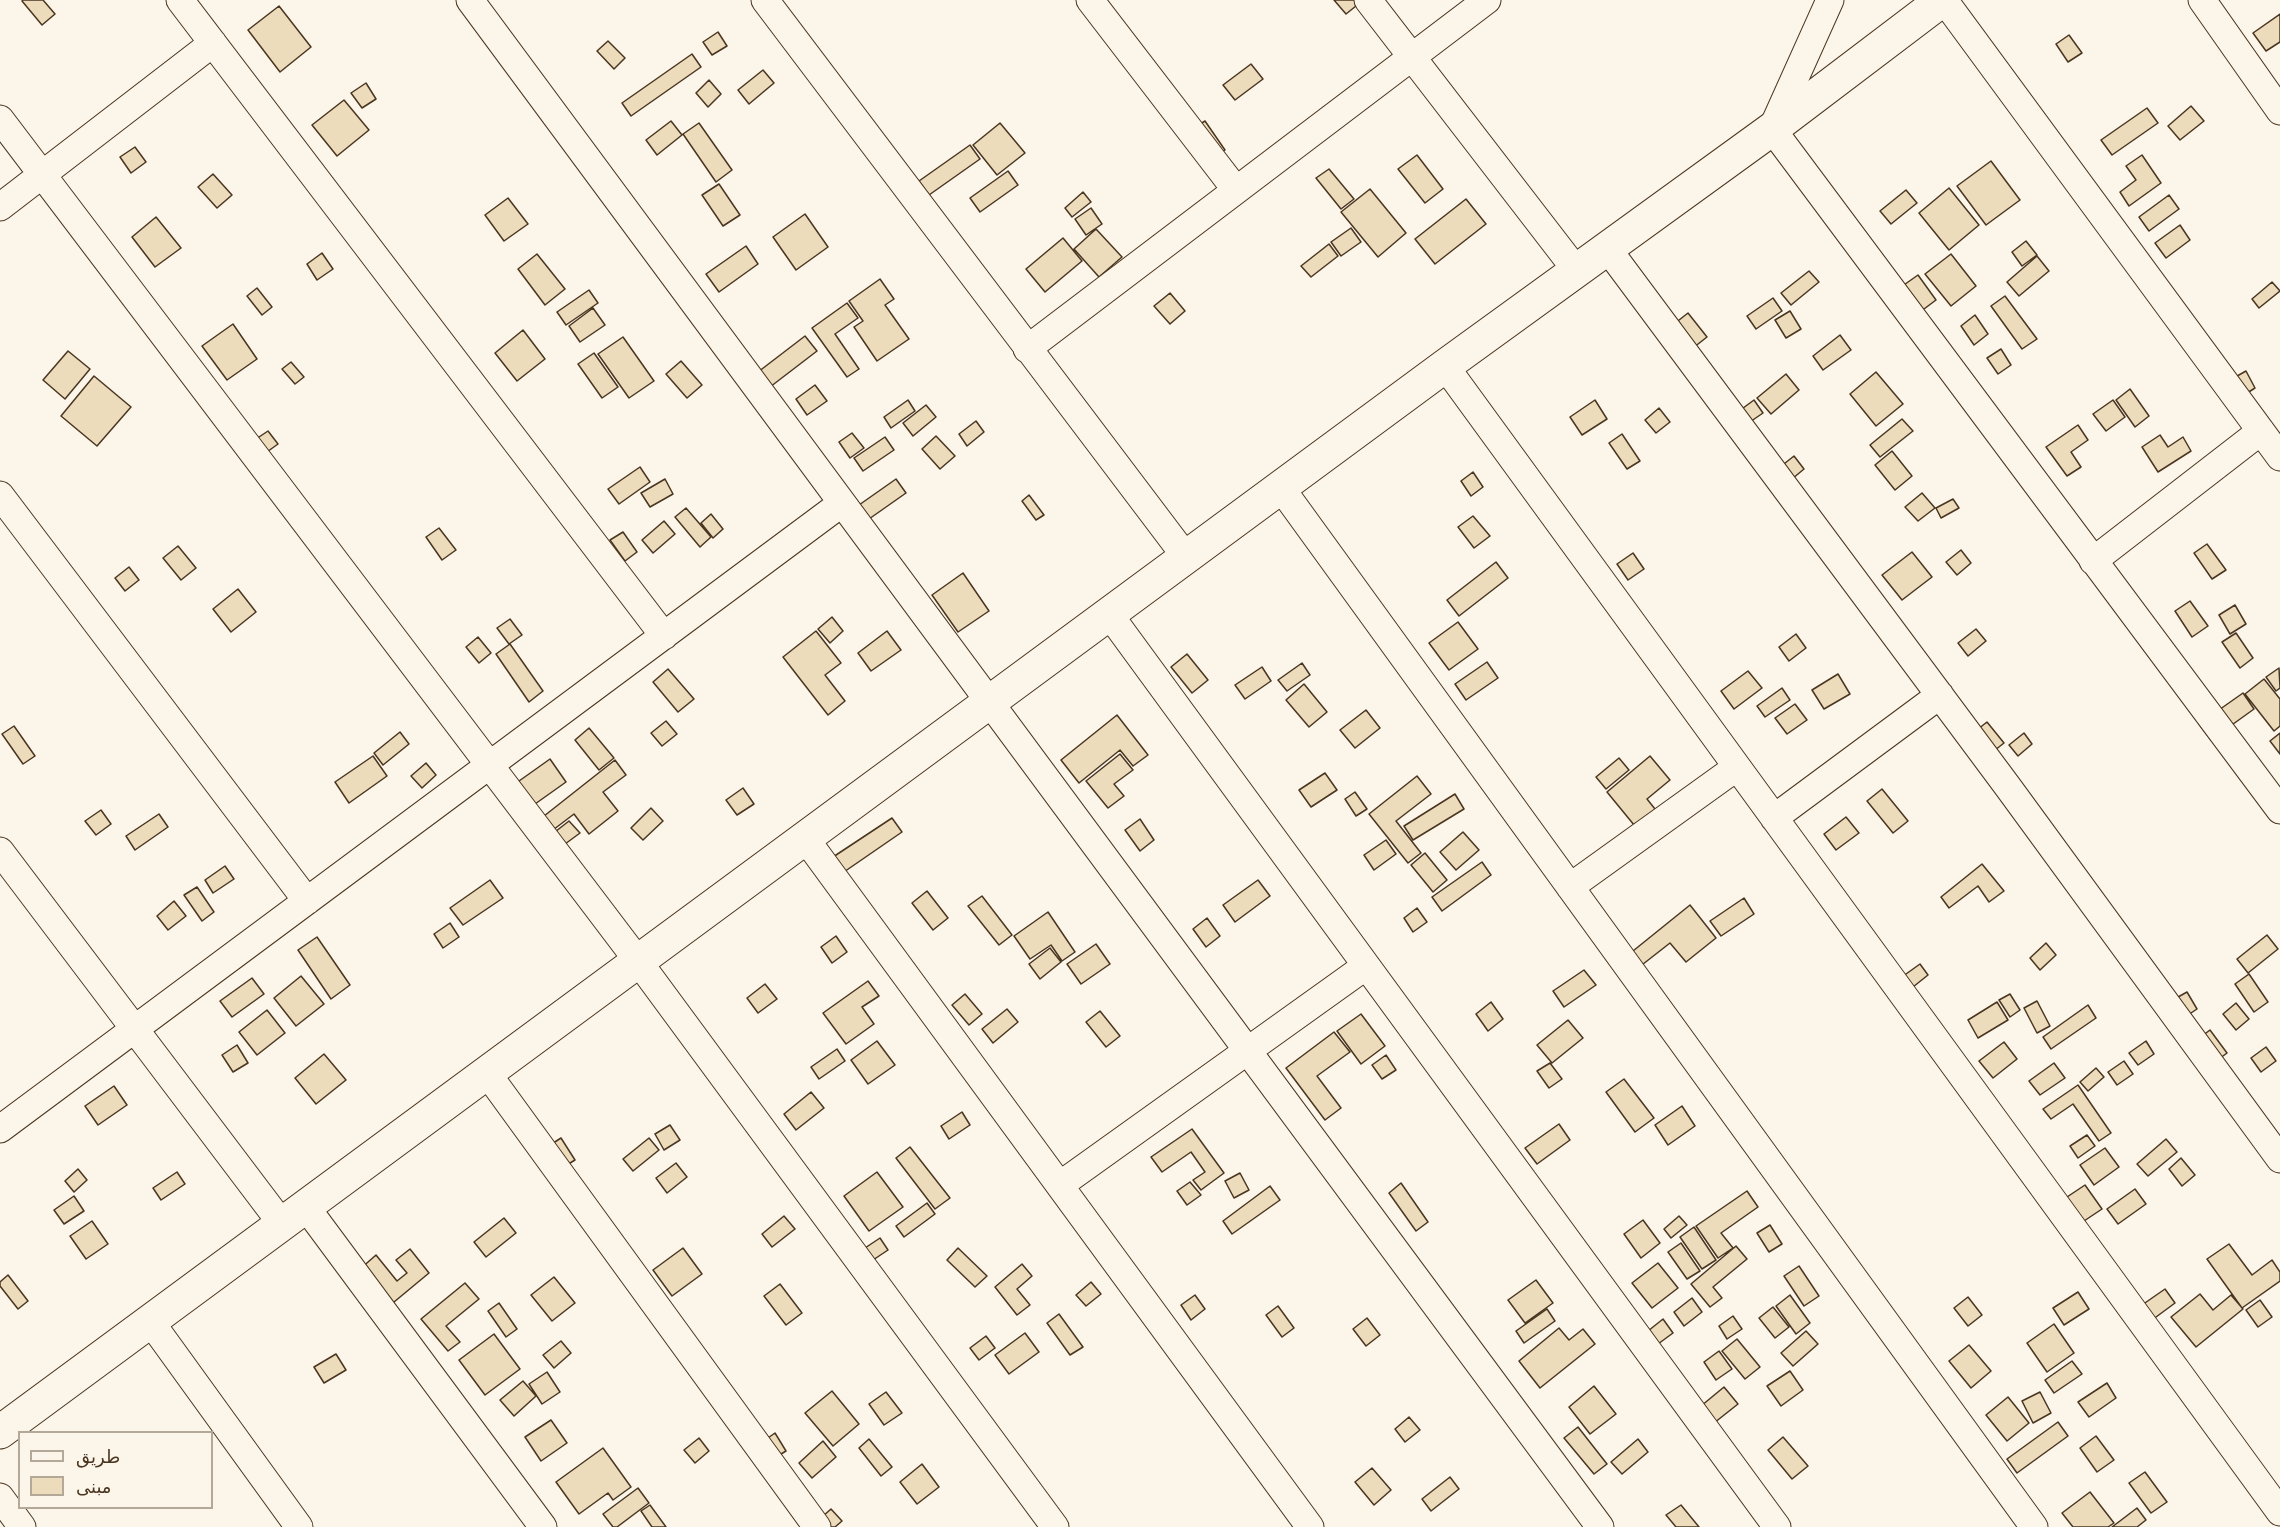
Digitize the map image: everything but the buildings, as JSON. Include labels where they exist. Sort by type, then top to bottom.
[{"type":"street","points":[[180,0],[664,636]]},
{"type":"street","points":[[470,0],[1600,1527]]},
{"type":"street","points":[[765,0],[1186,557]]},
{"type":"street","points":[[1090,0],[1236,190]]},
{"type":"street","points":[[1368,0],[1576,270]]},
{"type":"street","points":[[1027,349],[1487,0]]},
{"type":"street","points":[[1772,129],[1830,0]]},
{"type":"street","points":[[0,1432],[1445,366],[1772,129],[1943,0],[2280,457]]},
{"type":"street","points":[[2202,0],[2280,111]]},
{"type":"street","points":[[0,207],[213,43]]},
{"type":"street","points":[[0,119],[638,961],[1055,1527]]},
{"type":"street","points":[[1772,129],[2280,810]]},
{"type":"street","points":[[1607,248],[1940,695],[2280,1159]]},
{"type":"street","points":[[1445,366],[2280,1512]]},
{"type":"street","points":[[2093,561],[2261,431]]},
{"type":"street","points":[[1281,488],[2034,1527]]},
{"type":"street","points":[[0,495],[307,901]]},
{"type":"street","points":[[0,1129],[842,503]]},
{"type":"street","points":[[1109,614],[1777,1527]]},
{"type":"street","points":[[1774,818],[1940,695]]},
{"type":"street","points":[[1570,887],[1737,768]]},
{"type":"street","points":[[805,838],[1310,1527]]},
{"type":"street","points":[[0,851],[135,1028],[294,1215],[543,1527]]},
{"type":"street","points":[[1059,1185],[1366,966]]},
{"type":"street","points":[[487,1073],[817,1527]]},
{"type":"street","points":[[150,1321],[299,1527]]},
{"type":"street","points":[[0,1497],[22,1527]]}]
